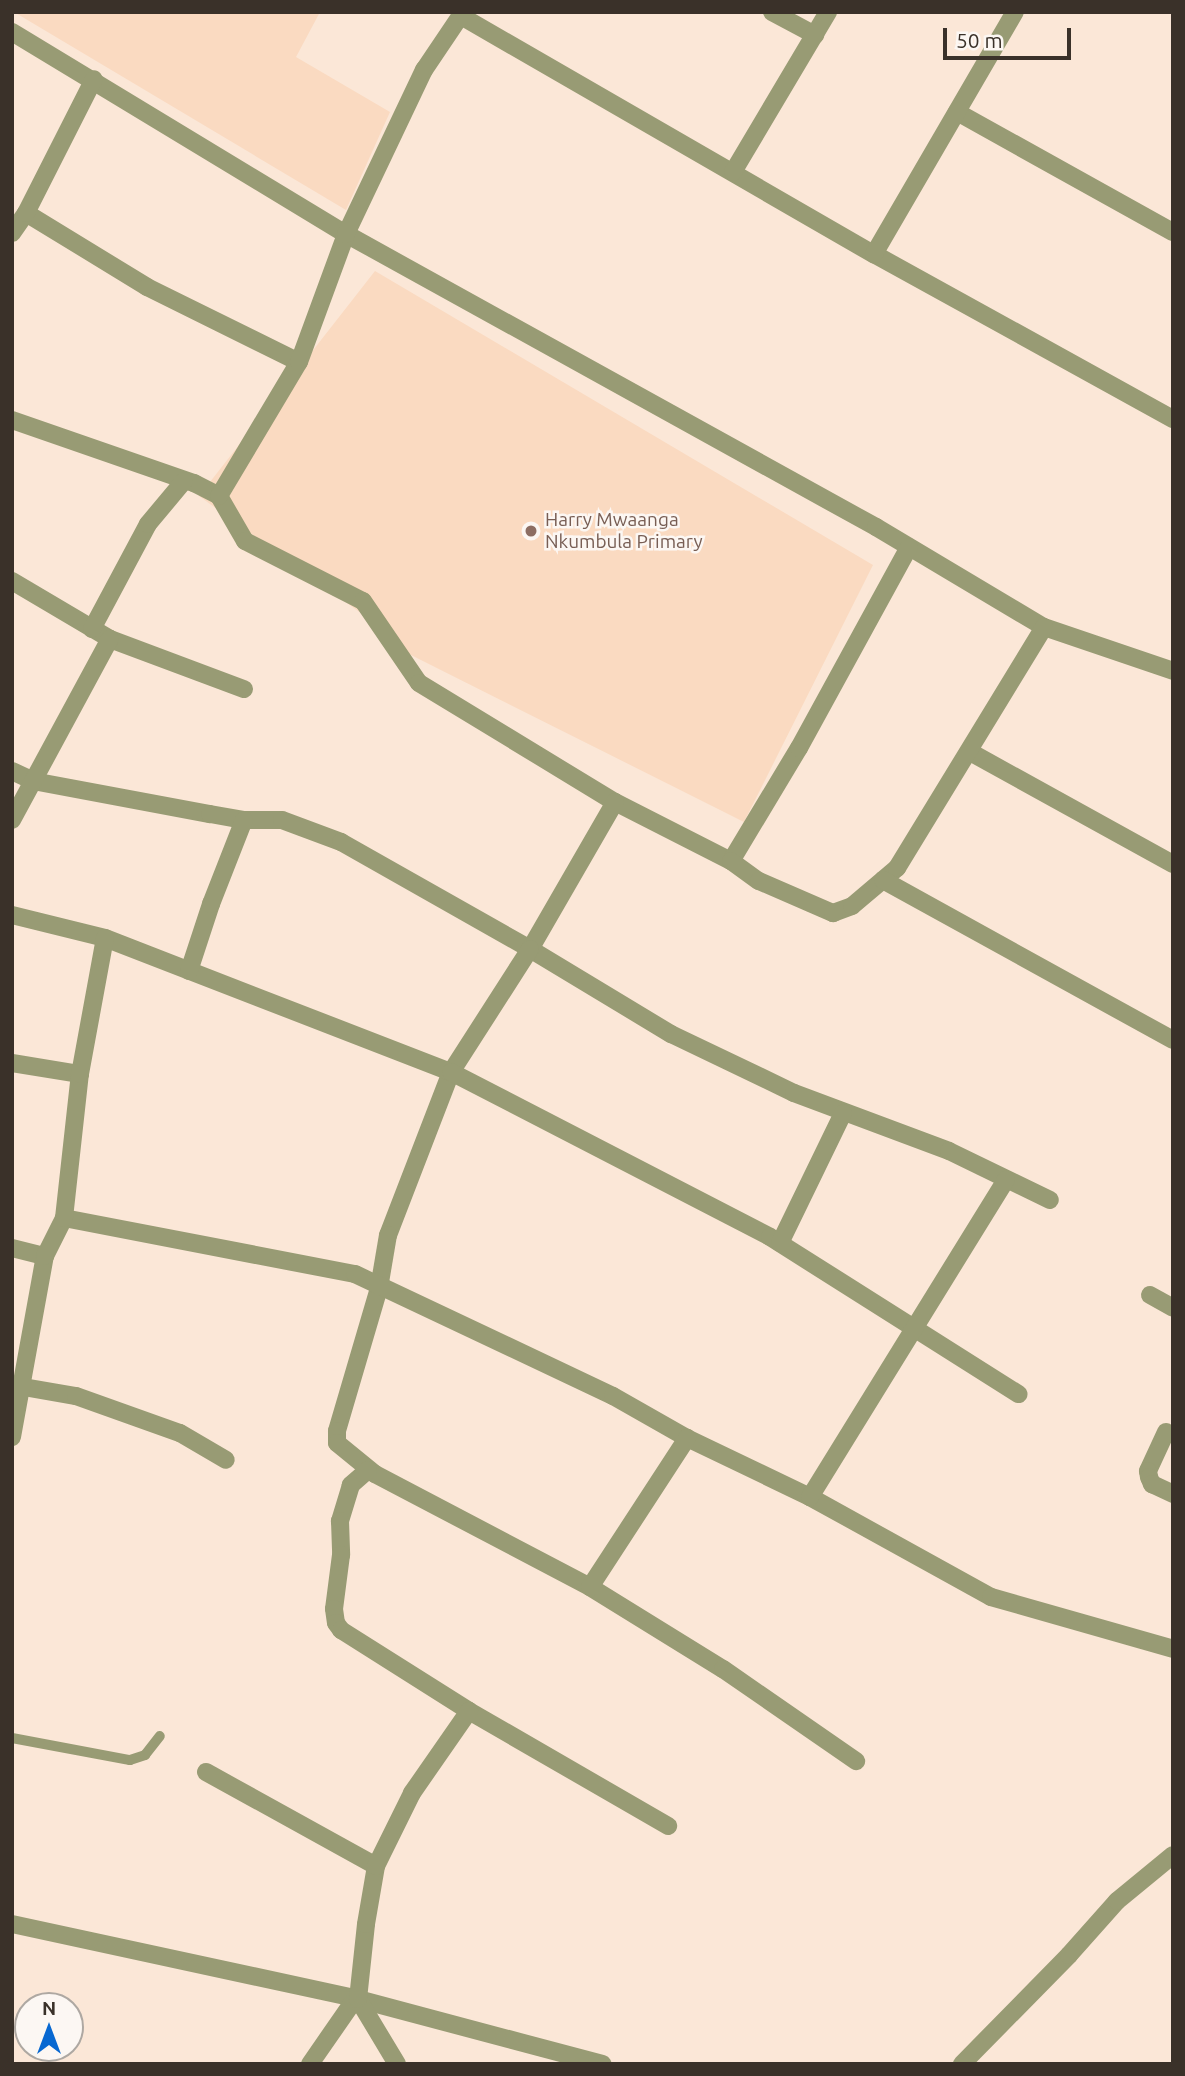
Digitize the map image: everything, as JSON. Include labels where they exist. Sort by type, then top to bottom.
[{"type":"street","points":[[772,12],[815,35]]},
{"type":"street","points":[[733,172],[828,12]]},
{"type":"street","points":[[874,254],[1015,12]]},
{"type":"street","points":[[219,496],[299,362],[346,234],[424,70],[462,14],[874,254],[1173,419]]},
{"type":"street","points":[[12,32],[94,79],[346,234],[909,547],[1044,626],[1173,671]]},
{"type":"street","points":[[12,233],[26,213],[94,79]]},
{"type":"street","points":[[957,112],[1173,232]]},
{"type":"street","points":[[26,213],[146,287],[299,362]]},
{"type":"street","points":[[12,420],[219,496],[246,541],[363,601],[419,683],[615,802],[731,861],[759,881],[833,913],[852,906],[897,868],[970,752],[1044,626]]},
{"type":"street","points":[[92,629],[148,524],[184,481]]},
{"type":"street","points":[[731,861],[799,748],[909,547]]},
{"type":"street","points":[[12,581],[110,639],[244,689]]},
{"type":"street","points":[[12,820],[110,639]]},
{"type":"street","points":[[970,752],[1173,864]]},
{"type":"street","points":[[12,771],[33,781],[244,820],[282,820],[341,842],[530,948],[671,1034],[843,1112],[948,1151],[1050,1200]]},
{"type":"street","points":[[615,802],[530,948],[451,1072],[388,1235],[379,1288],[337,1431],[337,1443],[369,1470],[590,1587],[723,1669],[856,1761]]},
{"type":"street","points":[[190,971],[211,904],[244,820]]},
{"type":"street","points":[[883,880],[1173,1040]]},
{"type":"street","points":[[12,915],[105,938],[451,1072],[780,1243],[1018,1394]]},
{"type":"street","points":[[12,1437],[17,1386],[45,1256],[64,1219],[80,1074],[105,938]]},
{"type":"street","points":[[12,1063],[80,1074]]},
{"type":"street","points":[[780,1243],[843,1112]]},
{"type":"street","points":[[810,1497],[1006,1180]]},
{"type":"street","points":[[64,1219],[355,1274],[379,1288],[612,1396],[687,1438],[810,1497],[991,1597],[1173,1649]]},
{"type":"street","points":[[12,1248],[45,1256]]},
{"type":"street","points":[[1150,1295],[1173,1308]]},
{"type":"street","points":[[17,1386],[76,1396],[128,1414],[180,1433],[226,1460]]},
{"type":"street","points":[[1166,1432],[1148,1471],[1152,1484],[1173,1494]]},
{"type":"street","points":[[590,1587],[687,1438]]},
{"type":"street","points":[[369,1470],[351,1485],[344,1501],[334,1609],[336,1623],[341,1630],[469,1712],[668,1826]]},
{"type":"street","points":[[310,2064],[357,1999],[376,1866],[412,1793],[469,1712]]},
{"type":"street","points":[[206,1772],[376,1866]]},
{"type":"street","points":[[962,2064],[1069,1955],[1117,1901],[1173,1855]]},
{"type":"street","points":[[12,1924],[357,1999],[602,2064]]},
{"type":"street","points":[[357,1999],[397,2064]]},
{"type":"lane","points":[[12,1738],[130,1760],[145,1755],[160,1736]]},
{"type":"shaded area","points":[[14,12],[320,12],[296,57],[390,112],[346,210]]},
{"type":"shaded area","name":"Harry Mwaanga Nkumbula Primary","points":[[375,271],[873,565],[744,822],[399,649],[376,624],[199,496]]},
{"type":"place","name":"Harry Mwaanga Nkumbula Primary","points":[[531,531]]}]
